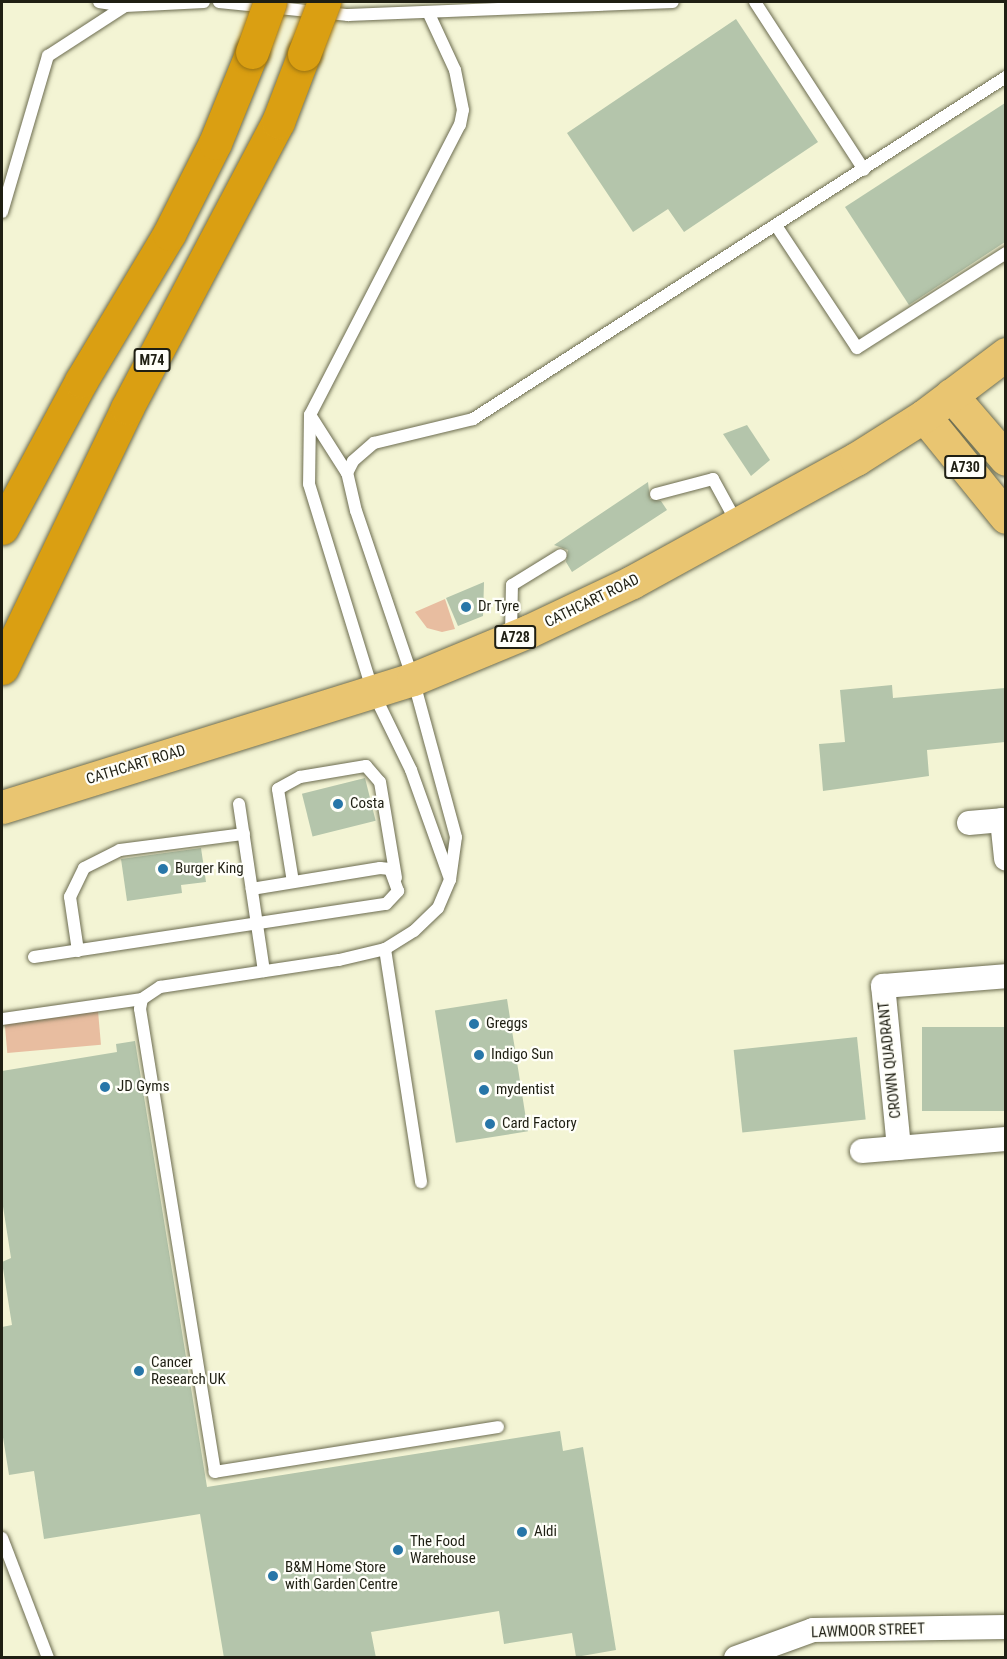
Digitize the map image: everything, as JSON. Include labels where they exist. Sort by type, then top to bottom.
[{"type":"highway","points":[[2,528],[81,381],[169,234],[215,143],[270,2]]},
{"type":"highway","name":"M74","points":[[2,668],[127,408],[278,122],[324,2]]},
{"type":"main road","name":"CATHCART ROAD","points":[[2,807],[374,692],[413,679],[511,639],[737,525],[924,416],[1005,354]]},
{"type":"main road","name":"A730","points":[[951,395],[1005,459]]},
{"type":"main road","name":"A730","points":[[924,416],[1005,517]]},
{"type":"street","points":[[969,823],[1002,820],[1005,859]]},
{"type":"street","name":"CROWN QUADRANT","points":[[899,1148],[883,986],[1005,976]]},
{"type":"street","points":[[862,1151],[1005,1139]]},
{"type":"street","name":"LAWMOOR STREET","points":[[736,1658],[813,1630],[1005,1627]]},
{"type":"lane","points":[[99,2],[125,6],[204,2]]},
{"type":"lane","points":[[219,2],[348,15],[429,14],[673,2]]},
{"type":"lane","points":[[755,2],[864,170]]},
{"type":"lane","points":[[2,212],[48,56],[125,6]]},
{"type":"lane","points":[[429,14],[455,70],[463,110],[460,125],[310,415],[309,484],[374,692],[411,770],[450,880]]},
{"type":"lane","points":[[347,473],[352,461],[374,443],[473,419],[777,227],[1005,77]]},
{"type":"lane","points":[[777,227],[857,348],[1005,253]]},
{"type":"lane","points":[[2,1019],[142,999],[160,987],[385,949],[414,931],[438,908],[450,880],[456,837],[413,679],[347,473],[310,415]]},
{"type":"lane","points":[[656,494],[713,479],[737,525]]},
{"type":"lane","points":[[511,639],[512,585],[561,555]]},
{"type":"lane","points":[[34,957],[386,904],[398,891],[397,879],[380,782],[366,766],[300,777],[279,789],[293,882]]},
{"type":"lane","points":[[239,804],[264,971]]},
{"type":"lane","points":[[78,951],[70,897],[84,868],[120,850],[244,834]]},
{"type":"lane","points":[[252,889],[380,868],[390,869],[397,879]]},
{"type":"lane","points":[[385,949],[421,1182]]},
{"type":"lane","points":[[142,999],[140,1009],[215,1472],[498,1427]]},
{"type":"lane","points":[[2,1538],[48,1658]]},
{"type":"shaded area","points":[[445,599],[455,629],[442,632],[427,628],[415,612]]},
{"type":"shaded area","points":[[98,1011],[101,1045],[7,1053],[4,1019]]},
{"type":"building","points":[[736,19],[818,142],[684,232],[668,209],[633,232],[567,133]]},
{"type":"building","points":[[1005,103],[1005,242],[909,305],[845,207]]},
{"type":"building","points":[[747,425],[770,460],[751,476],[723,434]]},
{"type":"building","points":[[648,482],[650,499],[661,501],[667,510],[572,572],[566,562],[568,550],[554,545]]},
{"type":"building","name":"Dr Tyre","points":[[484,582],[483,616],[458,626],[446,598]]},
{"type":"building","points":[[892,685],[893,698],[1005,688],[1005,742],[927,750],[929,776],[823,791],[819,744],[845,742],[840,690]]},
{"type":"building","name":"Costa","points":[[365,778],[376,821],[313,836],[302,794]]},
{"type":"building","name":"Burger King","points":[[201,848],[206,882],[181,885],[182,893],[127,901],[121,859]]},
{"type":"building","points":[[507,999],[528,1131],[456,1143],[435,1010]]},
{"type":"building","points":[[922,1027],[1005,1027],[1005,1111],[922,1111]]},
{"type":"building","points":[[857,1037],[866,1120],[742,1133],[734,1050]]},
{"type":"building","points":[[135,1041],[207,1487],[560,1431],[563,1451],[583,1447],[616,1650],[576,1657],[572,1633],[504,1644],[499,1611],[371,1632],[376,1658],[224,1658],[200,1514],[44,1539],[34,1471],[9,1475],[2,1431],[2,1327],[12,1325],[2,1262],[11,1258],[2,1200],[2,1071],[117,1052],[116,1044]]},
{"type":"place","name":"Dr Tyre","points":[[466,607]]},
{"type":"place","name":"Costa","points":[[338,804]]},
{"type":"place","name":"Burger King","points":[[163,869]]},
{"type":"place","name":"Greggs","points":[[474,1024]]},
{"type":"place","name":"Indigo Sun","points":[[479,1055]]},
{"type":"place","name":"JD Gyms","points":[[105,1087]]},
{"type":"place","name":"mydentist","points":[[484,1090]]},
{"type":"place","name":"Card Factory","points":[[490,1124]]},
{"type":"place","name":"Cancer Research UK","points":[[139,1371]]},
{"type":"place","name":"Aldi","points":[[522,1532]]},
{"type":"place","name":"The Food Warehouse","points":[[398,1550]]},
{"type":"place","name":"B&M Home Store with Garden Centre","points":[[273,1576]]}]
